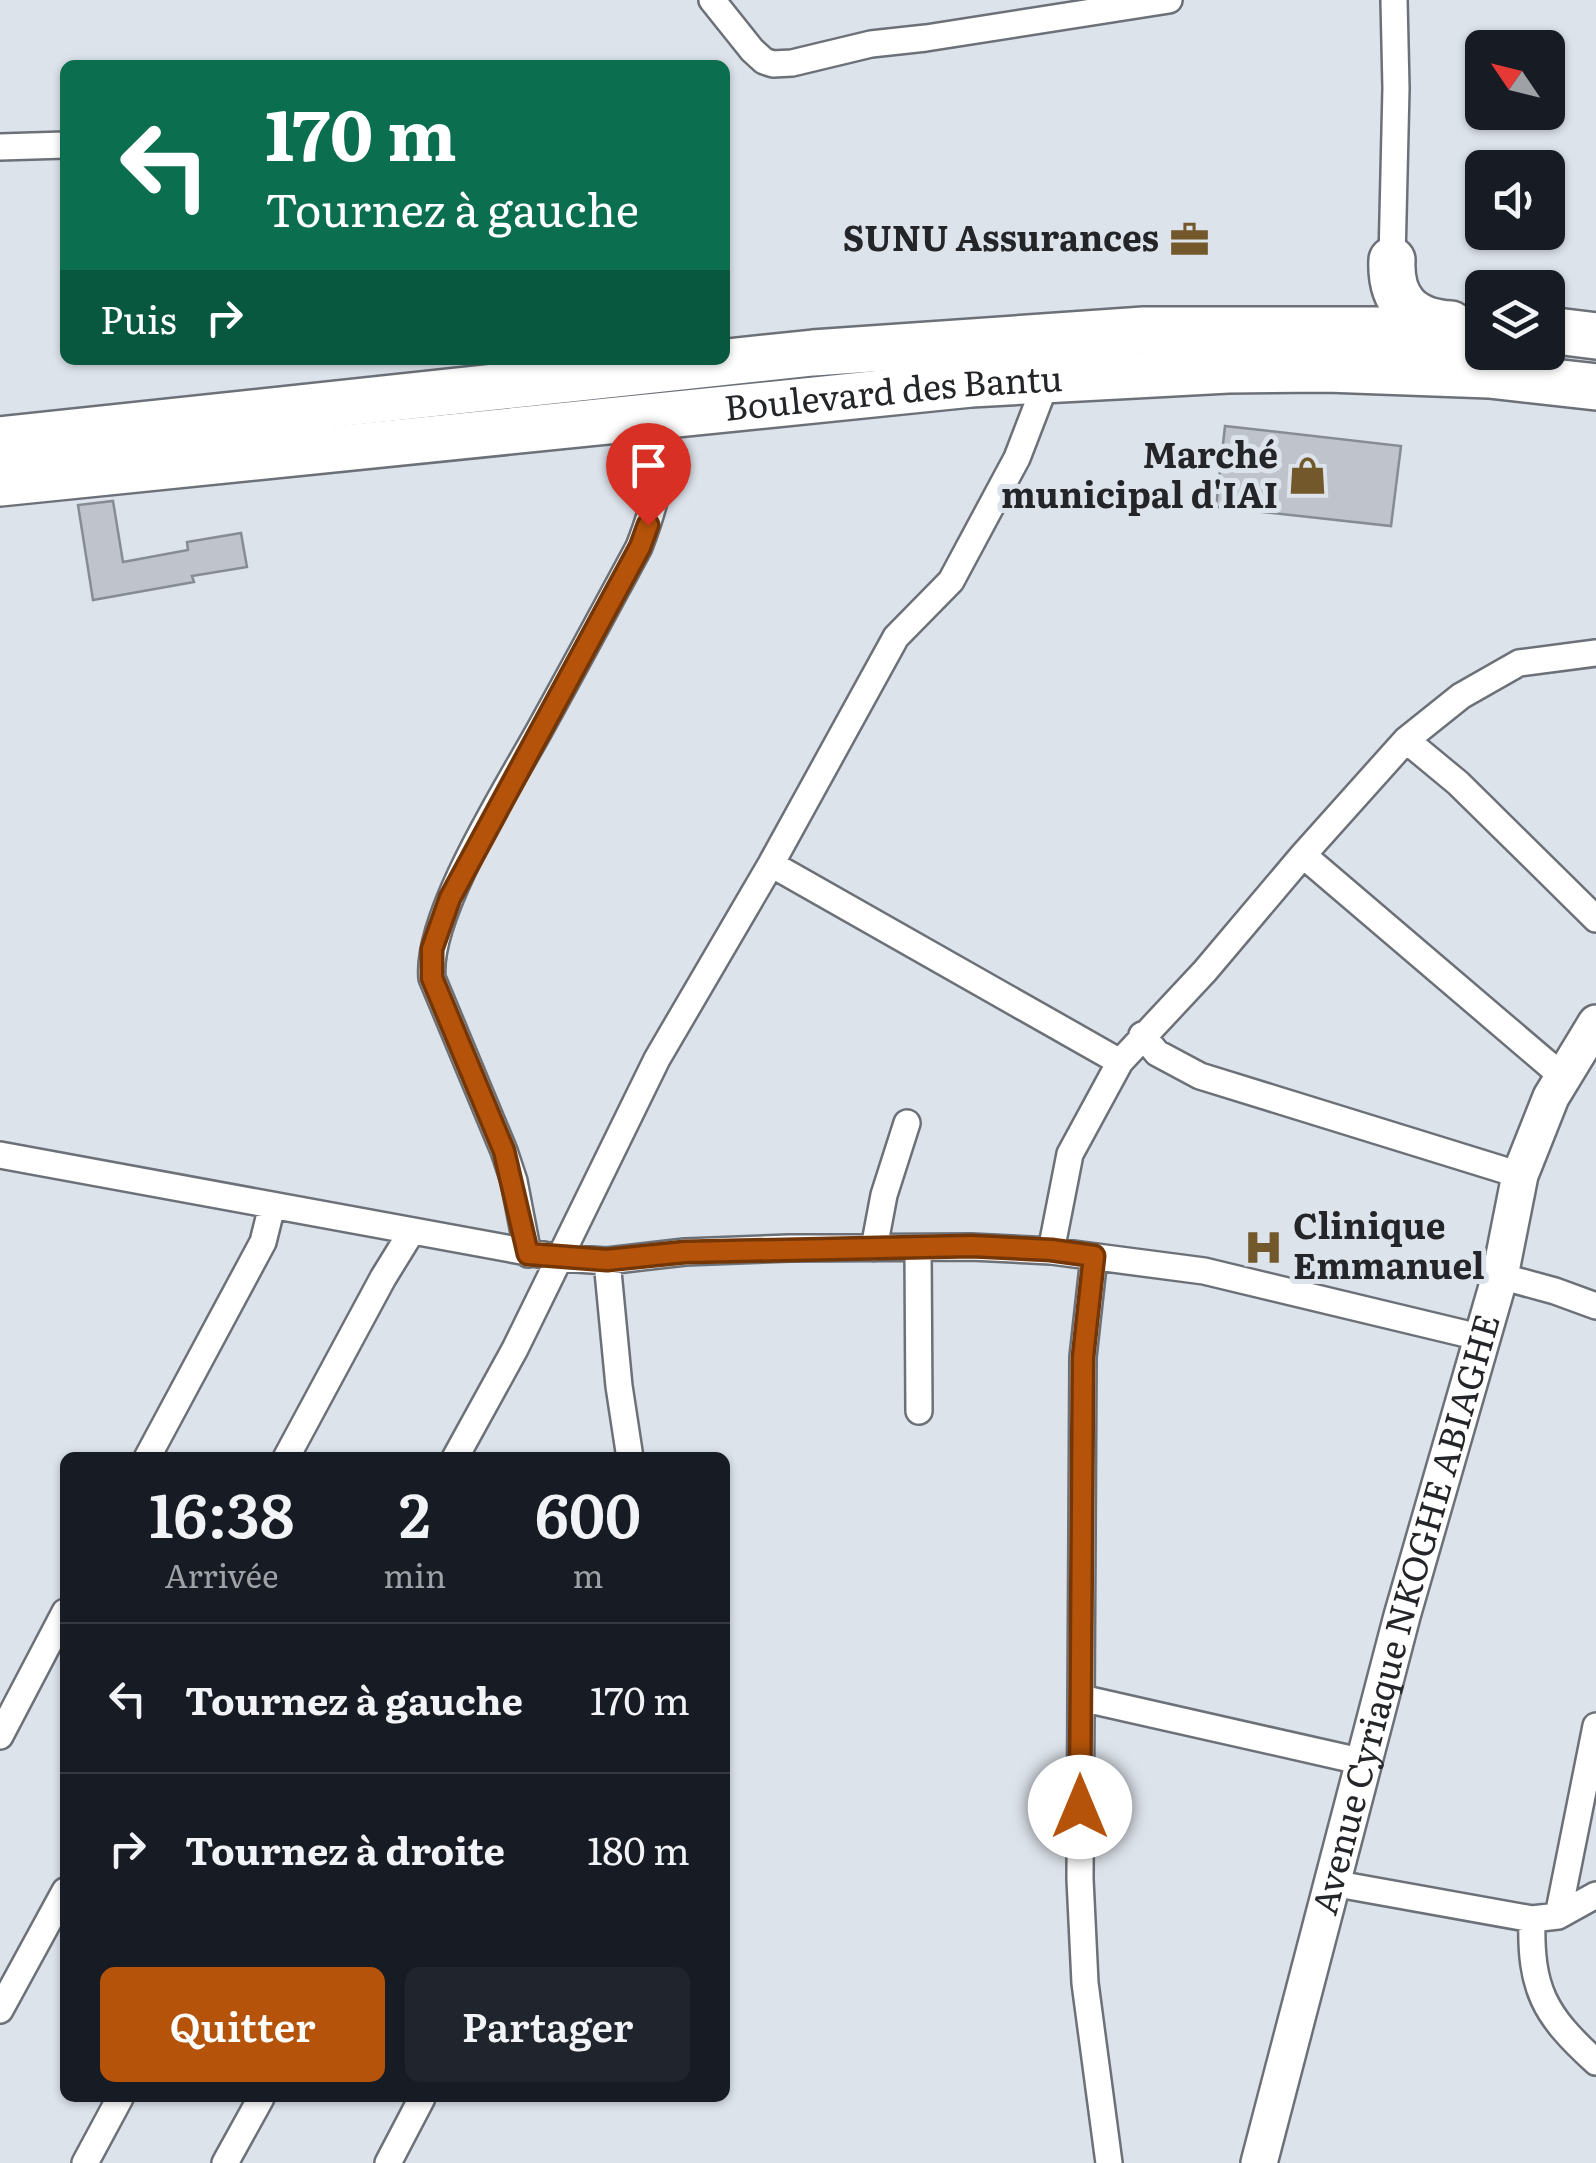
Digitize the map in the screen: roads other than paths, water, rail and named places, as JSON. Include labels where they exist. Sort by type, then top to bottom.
[{"type":"highway","points":[[1392,260],[1395,289],[1465,337]]},
{"type":"highway","name":"Boulevard des Bantu","points":[[730,362],[1144,330],[1388,330],[1465,338]]},
{"type":"highway","points":[[1565,332],[1596,336]]},
{"type":"highway","name":"Boulevard des Bantu","points":[[0,482],[663,418],[838,396],[1228,370],[1328,369],[1465,338]]},
{"type":"highway","points":[[1565,352],[1596,357]]},
{"type":"highway","name":"Boulevard des Bantu","points":[[0,440],[700,365]]},
{"type":"highway","points":[[1228,370],[1474,397],[1596,417]]},
{"type":"highway","points":[[1551,370],[1596,387]]},
{"type":"street","points":[[712,0],[764,61],[792,64],[871,44],[1169,0]]},
{"type":"street","points":[[1392,260],[1394,0]]},
{"type":"street","points":[[0,146],[60,145]]},
{"type":"street","points":[[458,1452],[560,1258],[656,1059],[772,864],[896,637],[951,580],[1017,458],[1047,380]]},
{"type":"street","points":[[528,1254],[504,1151],[432,978],[432,949],[450,898],[488,823],[640,547],[656,504],[663,470],[663,418]]},
{"type":"street","points":[[1051,1250],[1070,1154],[1120,1062],[1406,740],[1473,688],[1519,663],[1596,652]]},
{"type":"street","points":[[1406,740],[1458,784],[1596,919]]},
{"type":"street","points":[[1302,855],[1562,1076]]},
{"type":"street","points":[[772,864],[1120,1062]]},
{"type":"street","name":"Avenue Cyriaque NKOGHE ABIAGHE","points":[[1259,2163],[1402,1616],[1500,1276],[1520,1174],[1562,1076],[1596,1022]]},
{"type":"street","points":[[1142,1035],[1157,1053],[1200,1076],[1520,1174]]},
{"type":"street","points":[[874,1248],[884,1194],[907,1122]]},
{"type":"street","points":[[0,1155],[560,1258],[607,1260],[685,1252],[971,1246],[1051,1250],[1204,1272],[1483,1338]]},
{"type":"street","points":[[150,1452],[263,1242],[272,1206]]},
{"type":"street","points":[[289,1452],[412,1230]]},
{"type":"street","points":[[918,1248],[919,1411]]},
{"type":"street","points":[[1094,1256],[1083,1357],[1080,1879],[1084,1983],[1109,2163]]},
{"type":"street","points":[[607,1260],[629,1452]]},
{"type":"street","points":[[1500,1276],[1555,1290],[1596,1306]]},
{"type":"street","points":[[0,1736],[60,1622]]},
{"type":"street","points":[[1081,1698],[1364,1762]]},
{"type":"street","points":[[1596,1726],[1531,1960],[1536,1986],[1560,2027],[1596,2062]]},
{"type":"street","points":[[1332,1884],[1545,1918],[1596,1895]]},
{"type":"street","points":[[0,2010],[60,1900]]},
{"type":"street","points":[[85,2163],[118,2102]]},
{"type":"street","points":[[226,2163],[259,2102]]},
{"type":"street","points":[[388,2163],[420,2102]]},
{"type":"place","name":"SUNU Assurances","points":[[1189,239]]},
{"type":"place","name":"Marché municipal d'IAI","points":[[1308,476]]},
{"type":"place","name":"Clinique Emmanuel","points":[[1263,1247]]}]
